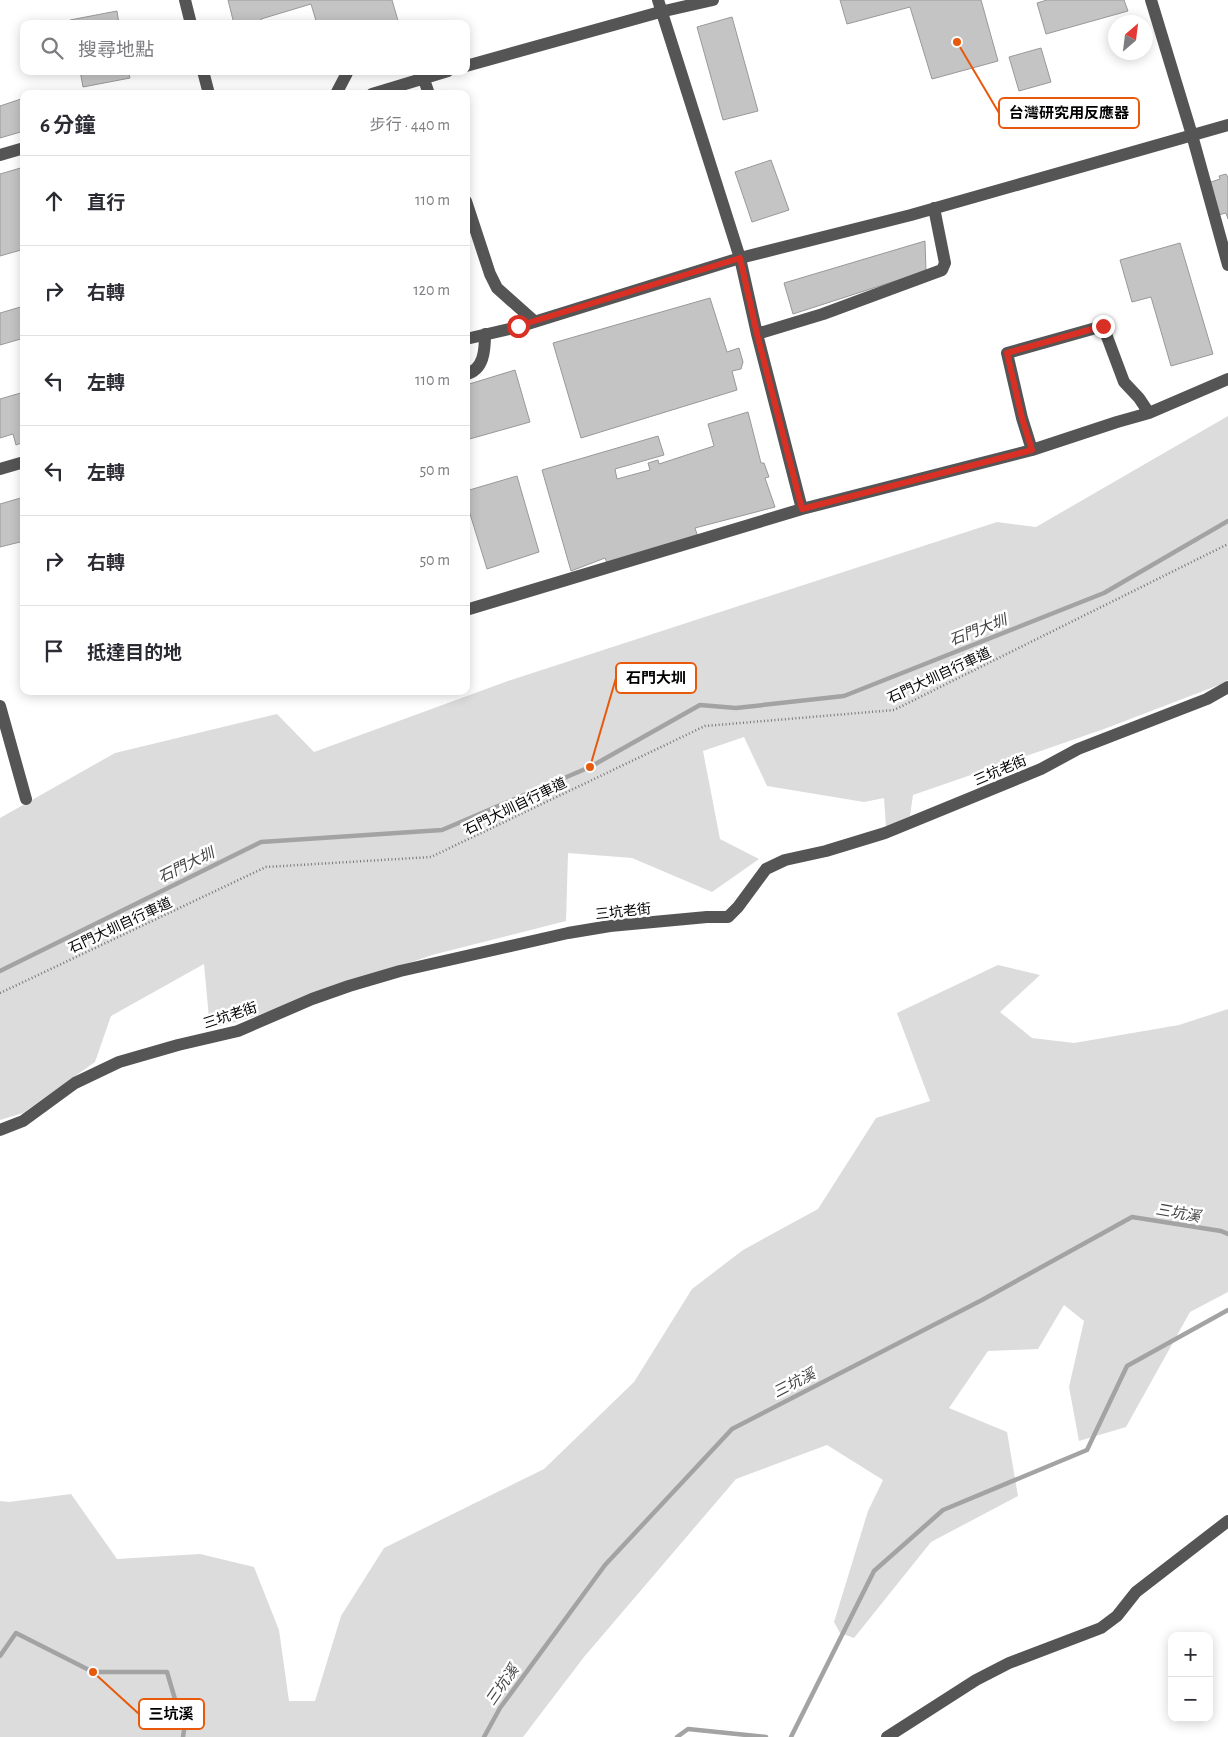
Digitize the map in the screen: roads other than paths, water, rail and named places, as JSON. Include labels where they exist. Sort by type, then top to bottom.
[{"type":"lane","points":[[185,0],[190,20]]},
{"type":"lane","points":[[470,65],[659,6],[713,0]]},
{"type":"lane","points":[[1151,0],[1192,135],[1228,266]]},
{"type":"lane","points":[[659,6],[740,258],[757,334],[802,509]]},
{"type":"lane","points":[[204,75],[208,90]]},
{"type":"lane","points":[[338,90],[346,75]]},
{"type":"lane","points":[[383,90],[422,75],[428,90]]},
{"type":"lane","points":[[470,338],[534,321],[740,258],[911,215],[1228,125]]},
{"type":"lane","points":[[0,155],[20,149]]},
{"type":"lane","points":[[757,334],[823,314],[942,270],[945,264],[934,208]]},
{"type":"lane","points":[[470,213],[490,274],[497,288],[534,321]]},
{"type":"lane","points":[[1032,450],[1022,418],[1007,353],[1103,326],[1124,382],[1139,398],[1149,413]]},
{"type":"lane","points":[[470,373],[473,373],[483,359],[485,334]]},
{"type":"lane","points":[[470,609],[802,509],[1032,450],[1149,413],[1228,380]]},
{"type":"lane","points":[[0,469],[20,463]]},
{"type":"lane","name":"三坑老街","points":[[0,1130],[23,1121],[75,1083],[118,1062],[238,1031],[312,999],[400,971],[568,933],[620,925],[707,917],[728,917],[766,870],[785,860],[826,851],[885,834],[1041,769],[1078,750],[1207,699],[1228,687]]},
{"type":"lane","points":[[0,706],[26,799]]},
{"type":"lane","points":[[887,1737],[976,1680],[1009,1663],[1101,1628],[1117,1616],[1136,1592],[1228,1521]]},
{"type":"waterway","name":"石門大圳","points":[[0,971],[261,842],[442,830],[590,767],[700,705],[736,708],[844,696],[1104,593],[1228,521]]},
{"type":"waterway","name":"三坑溪","points":[[484,1737],[500,1708],[605,1565],[732,1429],[982,1300],[1132,1217],[1221,1231],[1228,1234]]},
{"type":"waterway","points":[[791,1737],[874,1571],[943,1510],[1087,1450],[1127,1366],[1228,1310]]},
{"type":"waterway","name":"三坑溪","points":[[0,1656],[16,1633],[93,1672],[167,1672],[184,1730],[183,1737]]},
{"type":"waterway","points":[[677,1737],[688,1729],[766,1737]]},
{"type":"place","name":"台灣研究用反應器","points":[[957,42]]},
{"type":"place","name":"石門大圳","points":[[590,767]]},
{"type":"place","name":"三坑溪","points":[[93,1672]]}]
